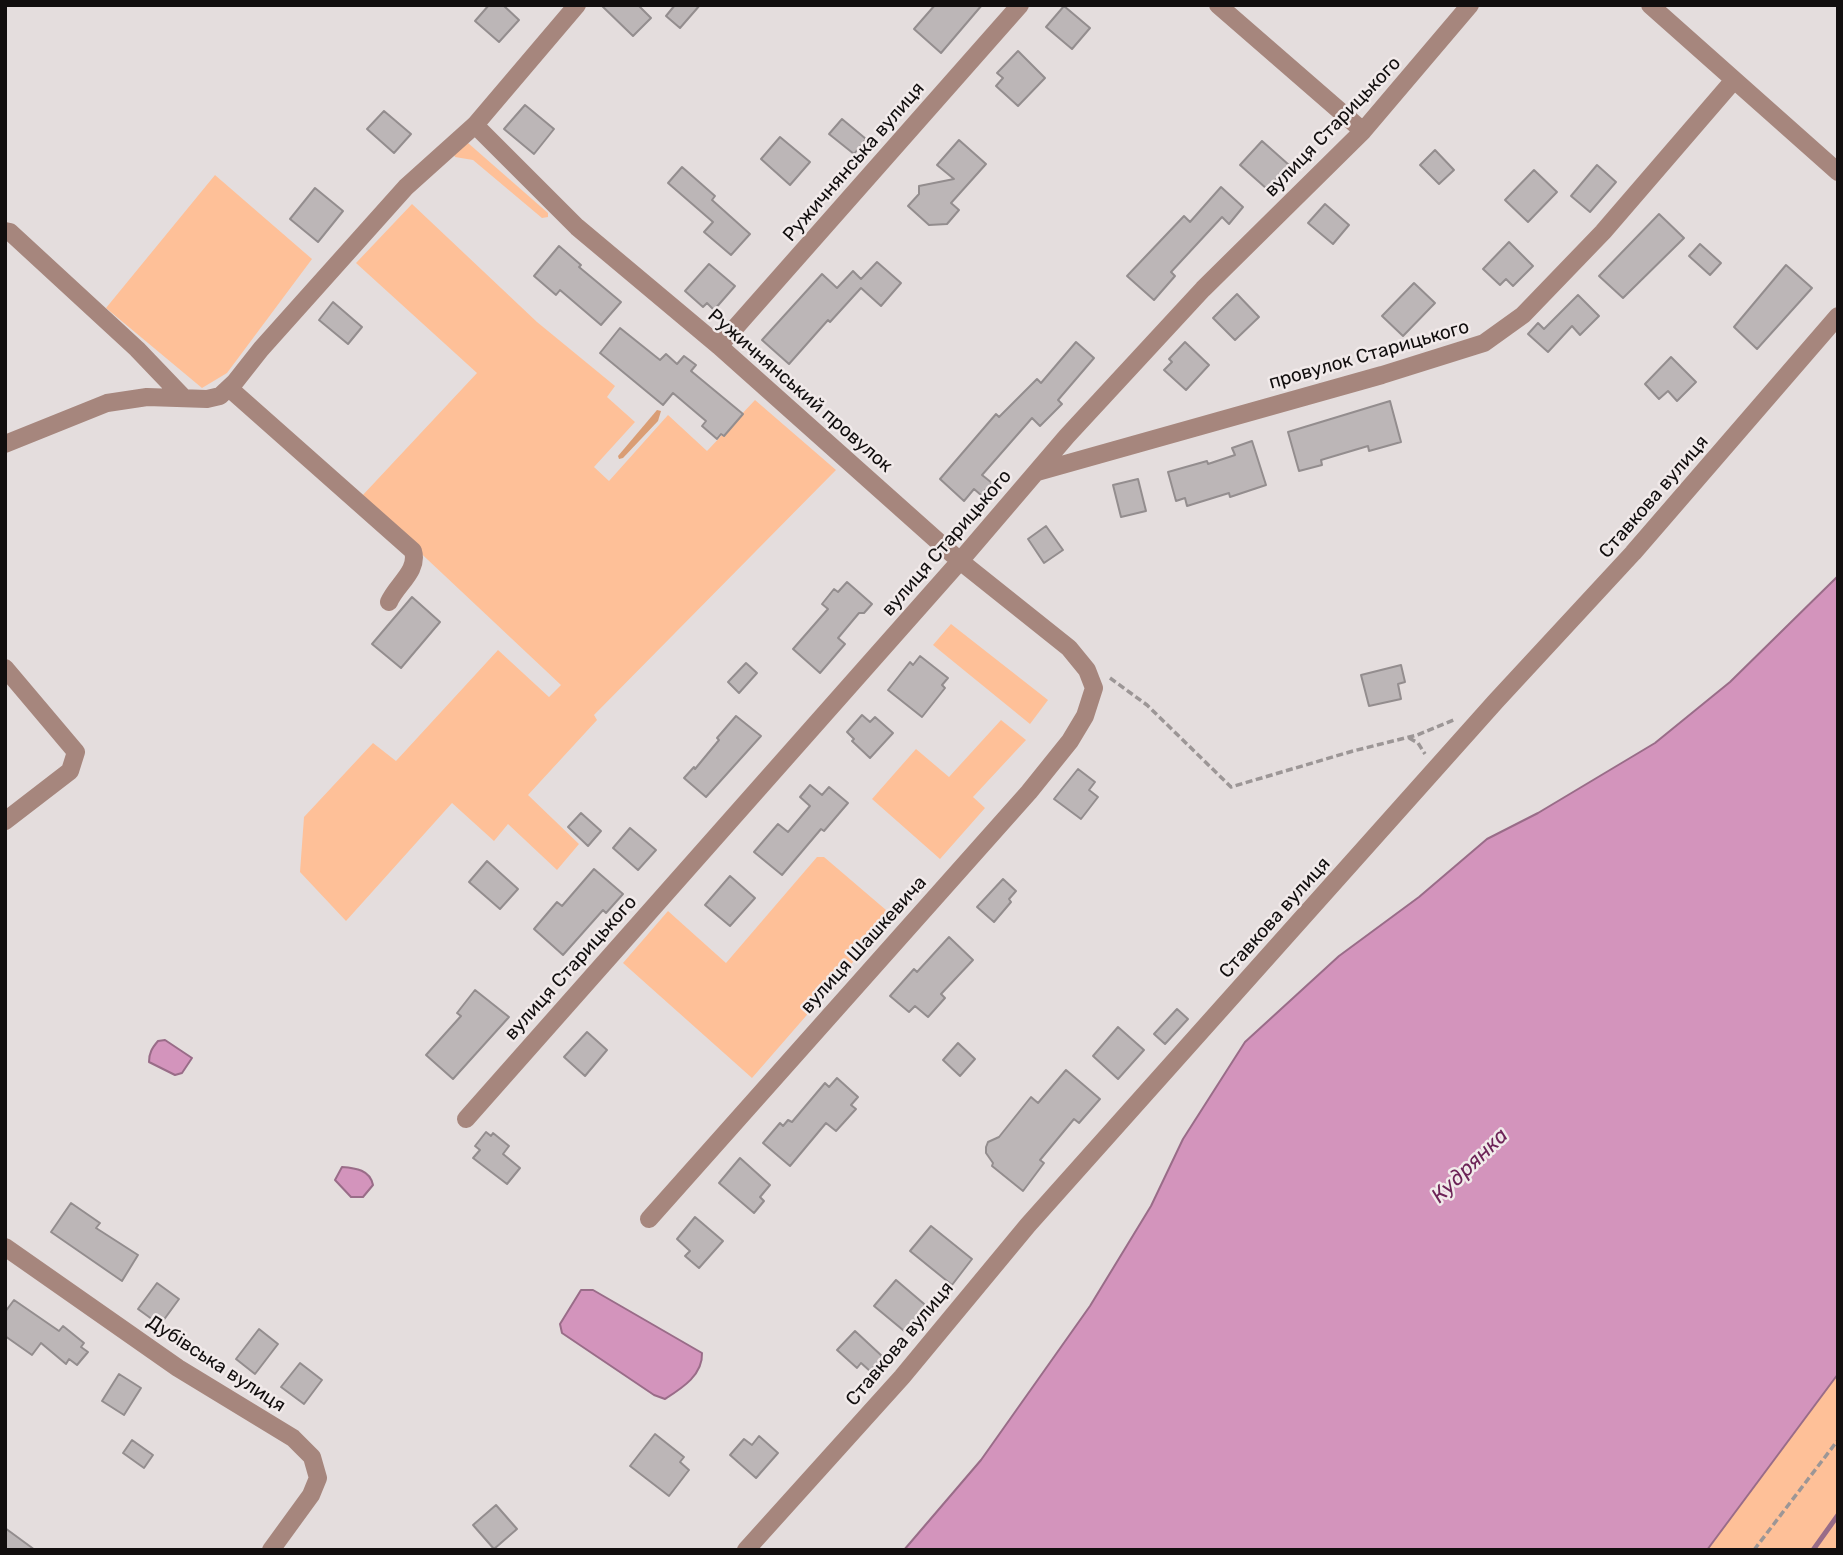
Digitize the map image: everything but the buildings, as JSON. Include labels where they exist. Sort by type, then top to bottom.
[{"type":"street","points":[[5,444],[107,403],[147,397],[207,399],[220,396],[406,187],[475,125],[577,5]]},
{"type":"street","name":"Ружичнянська вулиця","points":[[719,346],[1020,5]]},
{"type":"street","points":[[1217,5],[1363,131]]},
{"type":"street","name":"вулиця Старицького","points":[[466,1119],[960,561],[1067,436],[1203,289],[1363,131],[1470,5]]},
{"type":"street","points":[[1650,5],[1838,172]]},
{"type":"street","name":"провулок Старицького","points":[[1037,472],[1382,375],[1485,343],[1523,315],[1603,232],[1734,80]]},
{"type":"street","name":"Ружичнянський провулок","points":[[475,125],[577,227],[719,346],[960,561],[1069,648],[1098,680]]},
{"type":"street","points":[[5,231],[27,246],[137,349],[183,397]]},
{"type":"street","name":"Ставкова вулиця","points":[[746,1550],[902,1377],[1028,1225],[1633,553],[1838,316]]},
{"type":"street","points":[[229,388],[413,551],[415,558],[411,568],[388,602]]},
{"type":"street","points":[[1067,436],[1074,452],[1086,458]]},
{"type":"street","points":[[5,667],[76,752],[70,771],[5,821]]},
{"type":"street","name":"вулиця Шашкевича","points":[[649,1219],[1029,792],[1070,741],[1085,716],[1098,680]]},
{"type":"street","name":"Дубівська вулиця","points":[[5,1247],[178,1368],[293,1438],[313,1457],[318,1478],[311,1495],[271,1550]]},
{"type":"path","points":[[1098,680],[1147,705],[1231,787],[1418,735],[1465,715]]},
{"type":"path","points":[[1407,737],[1418,743],[1425,752],[1432,774]]},
{"type":"path","points":[[1754,1550],[1838,1440]]},
{"type":"shaded area","points":[[468,143],[548,213],[548,217],[542,218],[473,160],[455,157],[453,152]]},
{"type":"shaded area","points":[[215,175],[312,259],[227,373],[202,388],[106,308]]},
{"type":"shaded area","points":[[412,204],[537,322],[615,386],[607,397],[635,422],[594,467],[609,481],[668,415],[707,451],[755,400],[836,470],[594,715],[597,720],[528,795],[579,844],[557,870],[508,824],[494,841],[452,803],[346,921],[300,872],[304,817],[373,743],[396,761],[498,650],[549,697],[561,685],[361,497],[477,373],[356,263]]},
{"type":"shaded area","points":[[657,410],[661,411],[658,421],[619,459],[618,456]]},
{"type":"shaded area","points":[[951,624],[1048,700],[1030,724],[933,645]]},
{"type":"shaded area","points":[[1001,720],[1026,740],[973,797],[985,808],[940,859],[872,799],[916,749],[949,777]]},
{"type":"shaded area","points":[[817,857],[824,857],[893,916],[752,1078],[623,963],[668,911],[726,963]]},
{"type":"shaded area","points":[[1838,1374],[1838,1550],[1707,1550]]},
{"type":"water","name":"Кудрянка","points":[[1838,576],[1838,1374],[1707,1550],[904,1550],[981,1460],[1090,1306],[1151,1206],[1183,1139],[1245,1042],[1339,956],[1419,897],[1487,839],[1538,813],[1655,743],[1730,682]]},
{"type":"water","points":[[165,1040],[192,1058],[182,1073],[175,1075],[149,1062],[154,1046],[158,1041]]},
{"type":"water","points":[[342,1167],[357,1169],[369,1176],[373,1185],[363,1197],[351,1197],[335,1180]]},
{"type":"water","points":[[581,1290],[593,1290],[702,1353],[695,1374],[665,1399],[654,1395],[562,1333],[560,1324]]},
{"type":"waterway","points":[[1813,1550],[1838,1515]]}]
